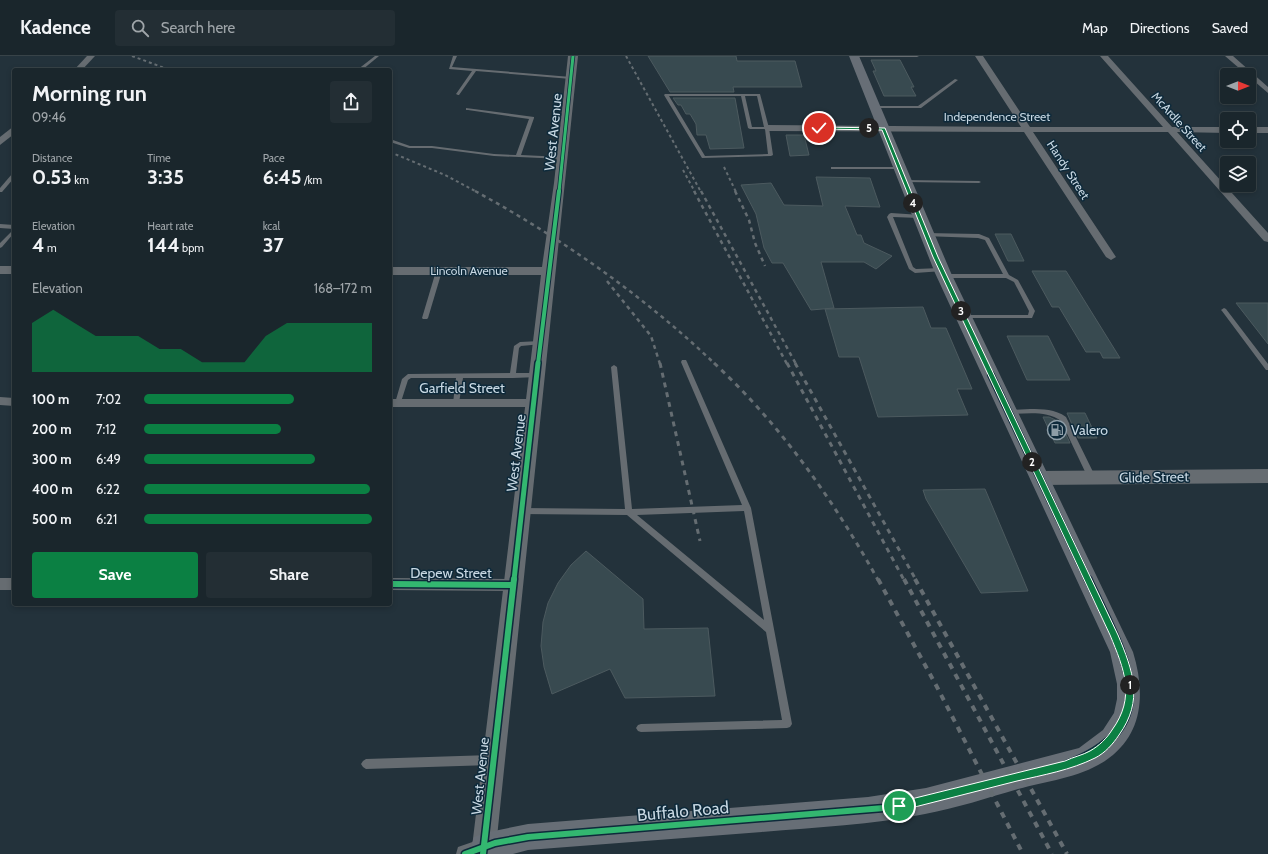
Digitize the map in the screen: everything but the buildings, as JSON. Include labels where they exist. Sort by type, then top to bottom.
[{"type":"main road","name":"Buffalo Road","points":[[845,56],[862,78]]},
{"type":"main road","name":"Buffalo Road","points":[[477,852],[505,841],[542,836],[899,806],[1065,765],[1094,754],[1109,742],[1122,723],[1130,703],[1129,679],[1126,666],[1114,635],[943,273],[918,216],[854,56]]},
{"type":"street","points":[[80,68],[91,56]]},
{"type":"street","name":"West Avenue","points":[[477,852],[493,760],[548,271],[563,158],[573,56]]},
{"type":"street","name":"Handy Street","points":[[979,56],[1111,258]]},
{"type":"street","name":"McArdle Street","points":[[1104,56],[1268,239]]},
{"type":"street","points":[[1229,56],[1268,91]]},
{"type":"street","name":"Independence Street","points":[[767,128],[1220,130]]},
{"type":"street","points":[[1256,130],[1268,130]]},
{"type":"street","points":[[0,142],[12,131]]},
{"type":"street","points":[[0,270],[12,270]]},
{"type":"street","name":"Lincoln Avenue","points":[[392,271],[548,271]]},
{"type":"street","points":[[0,402],[12,402]]},
{"type":"street","name":"Garfield Street","points":[[394,403],[534,403]]},
{"type":"street","name":"Glide Street","points":[[1040,478],[1268,476]]},
{"type":"street","points":[[0,584],[12,584]]},
{"type":"street","name":"Depew Street","points":[[392,584],[512,585]]},
{"type":"lane","points":[[362,68],[377,56]]},
{"type":"lane","points":[[455,56],[450,68],[571,78]]},
{"type":"lane","points":[[857,56],[916,56]]},
{"type":"lane","points":[[458,94],[475,70]]},
{"type":"lane","points":[[874,107],[919,107],[956,80]]},
{"type":"lane","points":[[666,95],[759,95],[767,128],[771,155],[704,157],[666,95]]},
{"type":"lane","points":[[743,95],[750,128],[767,128]]},
{"type":"lane","points":[[468,109],[532,118],[518,156]]},
{"type":"lane","points":[[392,141],[409,147],[432,147],[494,155],[563,158]]},
{"type":"lane","points":[[833,168],[979,182]]},
{"type":"lane","points":[[0,191],[12,177]]},
{"type":"lane","points":[[918,216],[892,215],[890,217],[911,268],[915,271],[1007,276]]},
{"type":"lane","points":[[0,226],[12,228]]},
{"type":"lane","points":[[0,246],[12,231]]},
{"type":"lane","points":[[926,235],[979,236],[987,239],[1007,276],[1016,282],[1032,311],[1030,317],[964,317]]},
{"type":"lane","points":[[425,318],[440,271]]},
{"type":"lane","points":[[1224,310],[1268,368]]},
{"type":"lane","points":[[513,376],[516,347],[520,344],[540,343]]},
{"type":"lane","points":[[641,728],[787,724],[746,508],[684,362]]},
{"type":"lane","points":[[614,367],[630,512],[770,630]]},
{"type":"lane","points":[[394,403],[405,379],[410,376],[537,375]]},
{"type":"lane","points":[[456,403],[460,376]]},
{"type":"lane","points":[[1009,412],[1048,412],[1060,415],[1064,419],[1092,478]]},
{"type":"lane","points":[[521,511],[630,512],[746,508]]},
{"type":"lane","points":[[366,764],[493,760]]},
{"type":"railway","points":[[132,56],[165,68]]},
{"type":"railway","points":[[626,56],[701,192]]},
{"type":"railway","points":[[392,153],[445,175],[477,192]]},
{"type":"railway","points":[[724,167],[736,192]]},
{"type":"railway","points":[[683,170],[695,192]]},
{"type":"railway","points":[[475,191],[539,228],[601,270],[660,315],[715,364]]},
{"type":"railway","points":[[694,191],[787,364]]},
{"type":"railway","points":[[701,191],[796,364]]},
{"type":"railway","points":[[735,191],[749,220],[755,243],[765,266]]},
{"type":"railway","points":[[607,281],[651,336],[660,364]]},
{"type":"railway","points":[[660,363],[700,541]]},
{"type":"railway","points":[[787,363],[904,580]]},
{"type":"railway","points":[[795,363],[916,580]]},
{"type":"railway","points":[[715,364],[762,412],[805,465],[843,521],[878,580]]},
{"type":"railway","points":[[878,579],[937,687],[1023,854]]},
{"type":"railway","points":[[904,579],[1052,854]]},
{"type":"railway","points":[[915,579],[1067,854]]},
{"type":"cycle path","points":[[483,854],[548,271],[560,183],[573,56]]},
{"type":"cycle path","points":[[991,375],[1123,654],[1127,666],[1130,685],[1130,701],[1126,716],[1119,730],[1097,751],[1082,759],[1065,765]]},
{"type":"cycle path","points":[[392,584],[512,585]]},
{"type":"cycle path","points":[[465,854],[495,843],[528,837],[884,808]]},
{"type":"place","name":"Valero","points":[[1057,430]]},
{"type":"route","points":[[819,128],[883,128],[935,257],[1114,635],[1126,666],[1129,679],[1130,703],[1127,713],[1117,732],[1109,742],[1094,754],[1065,765],[926,801],[899,806]]}]
